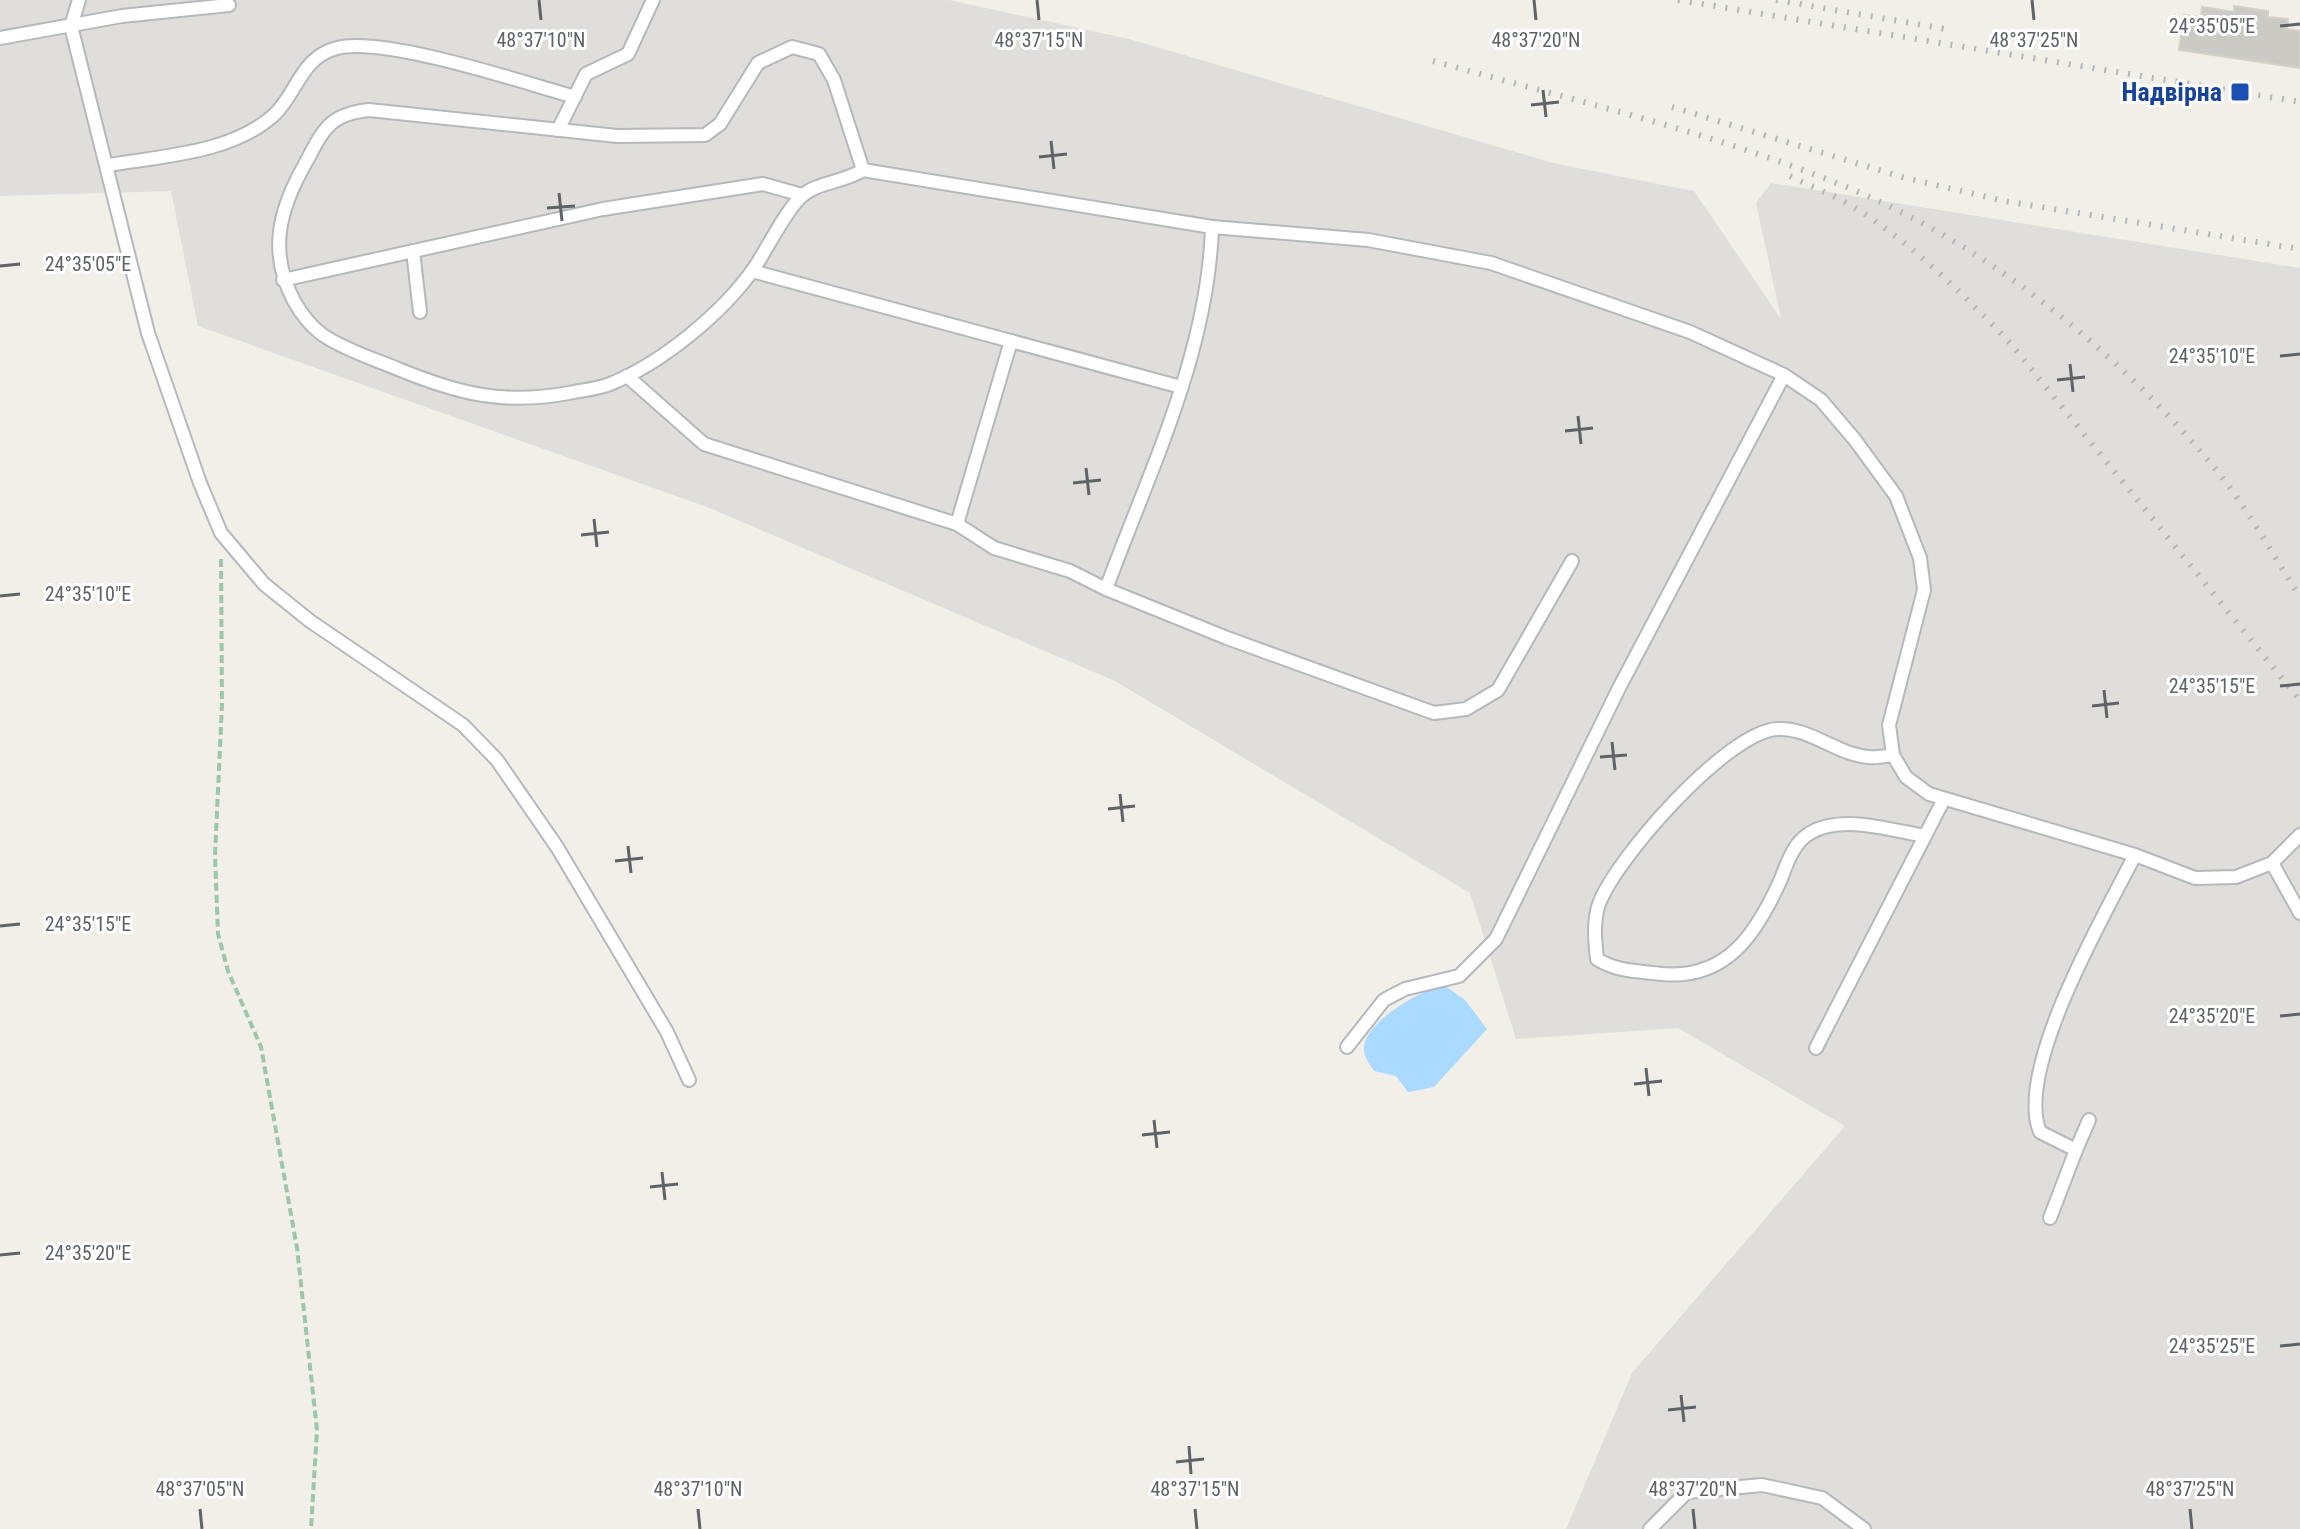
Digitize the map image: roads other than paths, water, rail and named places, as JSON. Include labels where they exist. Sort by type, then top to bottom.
[{"type":"lane","points":[[79,0],[71,26],[109,165],[148,333],[200,483],[221,533],[264,584],[310,621],[453,717],[497,760],[557,847],[667,1032],[689,1080]]},
{"type":"lane","points":[[558,130],[586,74],[628,54],[653,0]]},
{"type":"lane","points":[[0,38],[122,16],[229,5]]},
{"type":"lane","points":[[109,165],[222,143],[251,131],[276,112],[310,62],[339,47],[378,45],[575,97]]},
{"type":"lane","points":[[863,170],[834,80],[819,54],[792,47],[758,63],[720,124],[705,135],[617,136],[369,110],[340,115],[325,126],[289,192],[280,221],[277,249],[283,280],[300,312],[324,336],[460,393],[496,399],[543,398],[607,385],[650,365],[685,341],[752,271],[802,195],[863,170],[1212,227],[1368,240],[1491,263],[1690,332],[1784,375],[1821,400],[1855,440],[1896,496],[1920,558],[1924,590],[1889,725],[1893,755],[1906,777],[1929,794],[2135,855],[2195,878],[2236,877],[2272,863],[2300,835]]},
{"type":"lane","points":[[283,280],[603,209],[763,184],[802,195]]},
{"type":"lane","points":[[1106,589],[1196,345],[1211,276],[1212,227]]},
{"type":"lane","points":[[413,251],[420,312]]},
{"type":"lane","points":[[752,271],[1181,387]]},
{"type":"lane","points":[[957,524],[1011,341]]},
{"type":"lane","points":[[1347,1047],[1384,1000],[1405,989],[1459,976],[1496,939],[1619,688],[1784,375]]},
{"type":"lane","points":[[627,376],[704,444],[957,524],[994,548],[1070,571],[1106,589],[1434,713],[1466,709],[1498,690],[1572,561]]},
{"type":"lane","points":[[1893,755],[1868,757],[1793,730],[1757,732],[1741,742],[1678,796],[1617,875],[1600,904],[1595,941],[1597,959],[1610,967],[1674,975],[1707,971],[1731,956],[1765,915],[1792,852],[1808,833],[1833,824],[1925,836]]},
{"type":"lane","points":[[1816,1048],[1944,799]]},
{"type":"lane","points":[[2076,1150],[2040,1132],[2034,1104],[2037,1076],[2056,1017],[2135,855]]},
{"type":"lane","points":[[2272,863],[2300,913]]},
{"type":"lane","points":[[2050,1218],[2089,1120]]},
{"type":"lane","points":[[1650,1529],[1687,1492],[1762,1485],[1822,1498],[1864,1529]]},
{"type":"water","points":[[1444,985],[1465,1000],[1487,1029],[1434,1087],[1408,1092],[1396,1076],[1374,1071],[1367,1061],[1365,1042],[1378,1023],[1399,1006]]},
{"type":"railway","points":[[1678,0],[2300,102]]},
{"type":"railway","points":[[1776,0],[1951,30]]},
{"type":"railway","points":[[1433,61],[1638,117],[1789,165],[1892,208],[1943,235],[2040,300],[2086,337],[2171,418],[2234,493],[2300,597]]},
{"type":"railway","points":[[1672,107],[1902,177],[2004,201],[2300,249]]},
{"type":"railway","points":[[1790,176],[1849,204],[1878,223],[1938,272],[2011,344],[2298,698]]},
{"type":"place","name":"Надвірна","points":[[2240,92]]}]
